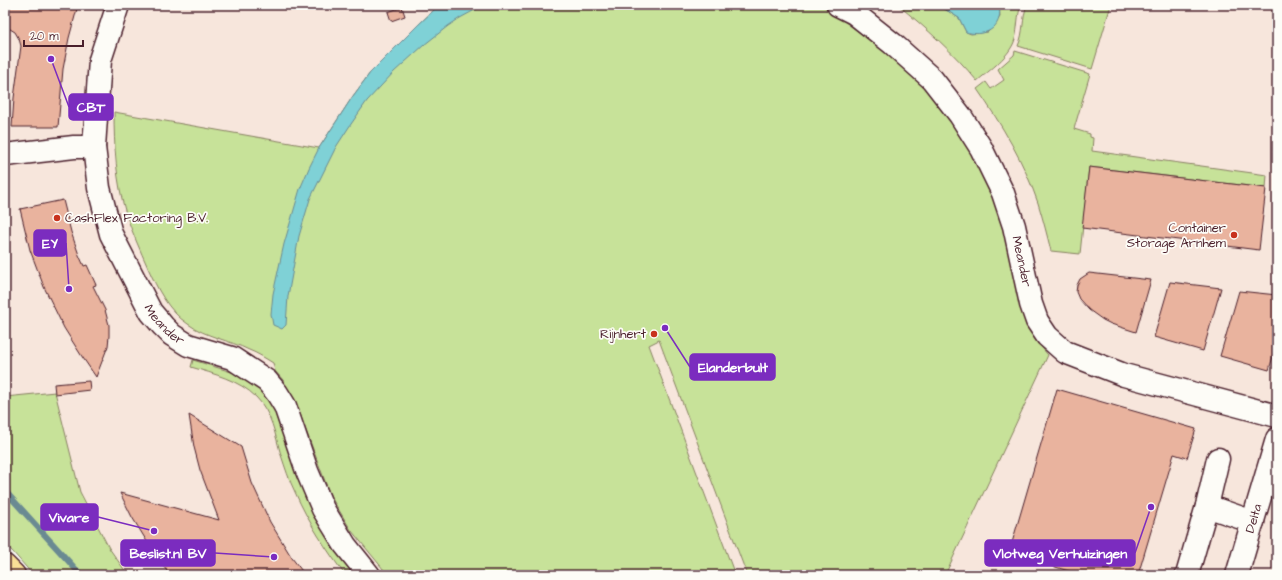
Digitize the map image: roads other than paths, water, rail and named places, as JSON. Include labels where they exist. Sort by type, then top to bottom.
[{"type":"highway","points":[[5,566],[14,575]]},
{"type":"street","name":"Meander","points":[[118,5],[100,60],[94,147],[99,188],[112,234],[151,312],[172,335],[188,345],[232,358],[267,381],[272,387],[285,406],[307,471],[323,509],[345,545],[369,575]]},
{"type":"street","name":"Meander","points":[[838,5],[854,13],[893,44],[932,79],[960,115],[981,148],[1003,194],[1014,226],[1031,304],[1037,321],[1047,336],[1065,352],[1124,375],[1277,416]]},
{"type":"street","points":[[5,155],[74,147],[94,147]]},
{"type":"street","name":"Delta","points":[[1237,575],[1277,439]]},
{"type":"street","points":[[1187,575],[1207,506],[1218,458]]},
{"type":"street","points":[[1207,506],[1253,522]]},
{"type":"water","points":[[442,5],[484,5],[448,26],[394,72],[367,101],[349,127],[336,147],[310,199],[299,236],[288,296],[286,325],[282,329],[273,325],[271,314],[273,294],[284,244],[300,189],[319,148],[370,73],[435,9]]},
{"type":"water","points":[[938,5],[999,5],[1000,10],[997,23],[994,27],[986,32],[976,34],[966,32],[959,18]]},
{"type":"waterway","points":[[5,491],[81,575]]},
{"type":"place","name":"CBT","points":[[51,59]]},
{"type":"place","name":"CashFlex Factoring B.V.","points":[[57,218]]},
{"type":"place","name":"Container Storage Arnhem","points":[[1234,235]]},
{"type":"place","name":"EY","points":[[69,289]]},
{"type":"place","name":"Elanderbult","points":[[665,328]]},
{"type":"place","name":"Rijnhert","points":[[654,334]]},
{"type":"place","name":"Vlotweg Verhuizingen","points":[[1151,507]]},
{"type":"place","name":"Vivare","points":[[154,531]]},
{"type":"place","name":"Beslist.nl BV","points":[[274,557]]}]
